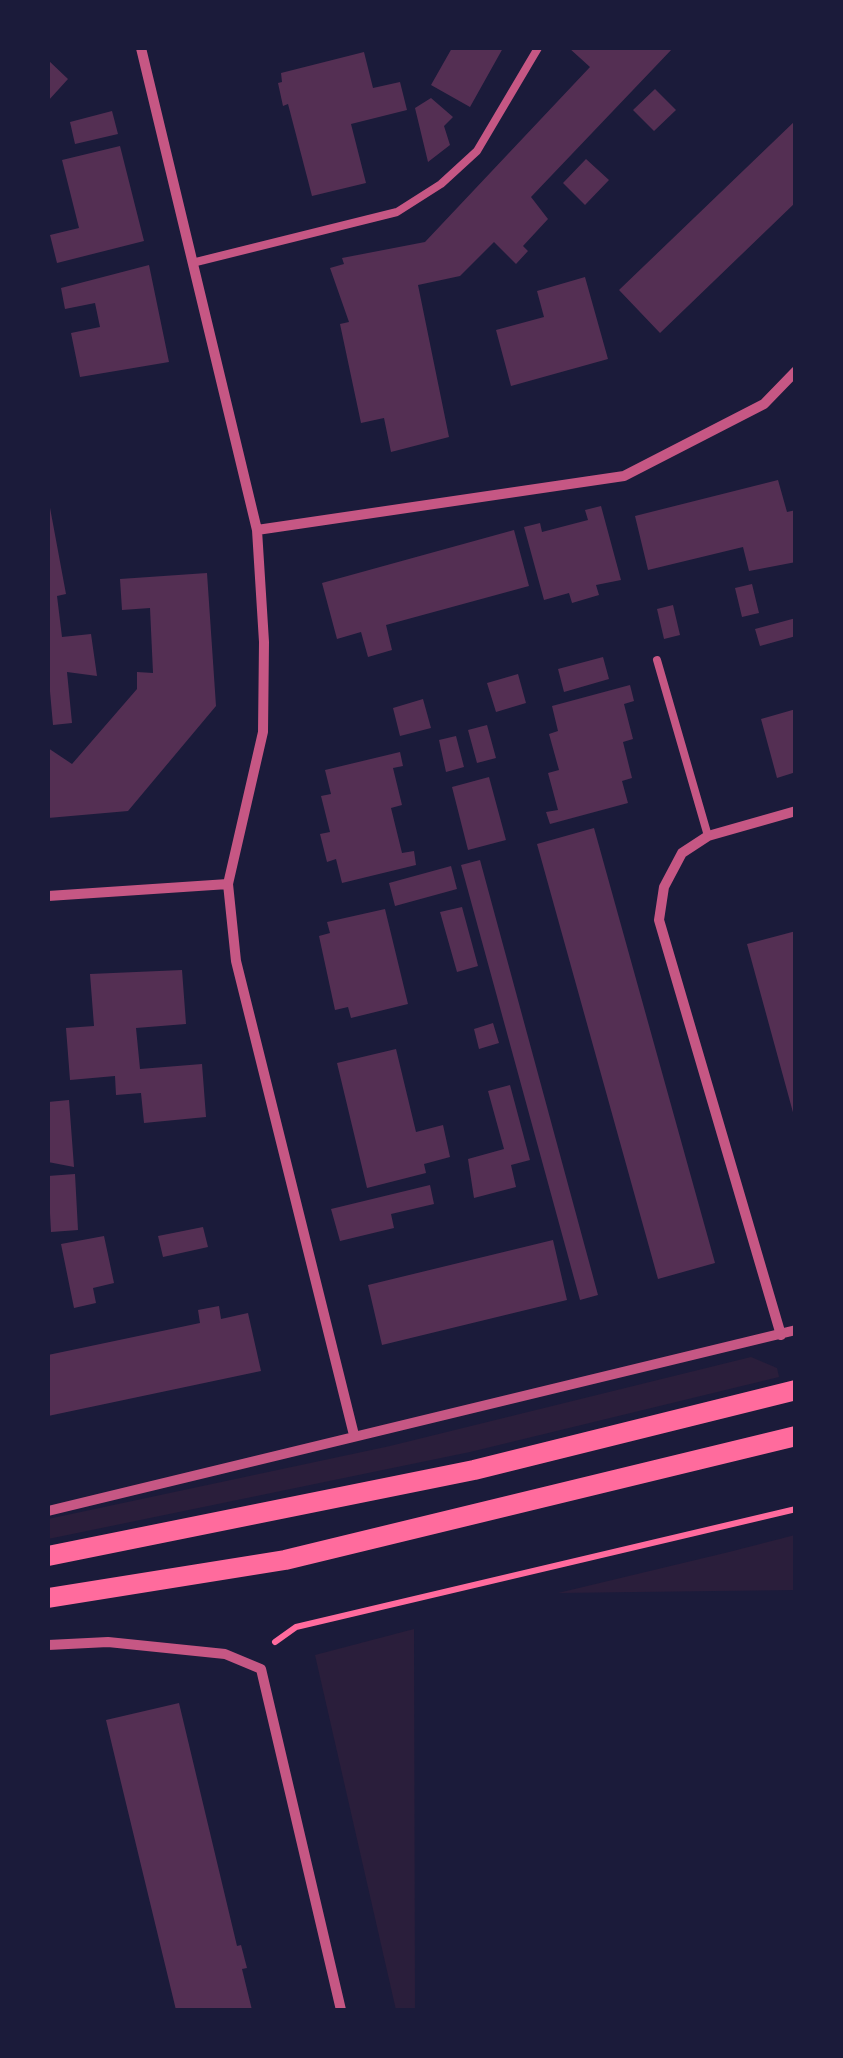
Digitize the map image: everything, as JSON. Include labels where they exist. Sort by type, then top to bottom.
[{"type":"main road","points":[[48,1556],[474,1470],[796,1390]]},
{"type":"main road","points":[[48,1598],[285,1560],[796,1436]]},
{"type":"street","points":[[141,48],[196,262],[234,447],[257,530],[264,642],[262,732],[247,815],[228,884],[236,961],[354,1435]]},
{"type":"street","points":[[257,530],[624,476],[764,404],[796,371]]},
{"type":"street","points":[[781,1334],[660,920],[664,887],[682,854],[708,836],[796,811]]},
{"type":"street","points":[[48,896],[228,884]]},
{"type":"street","points":[[48,1511],[796,1330]]},
{"type":"street","points":[[48,1646],[108,1642],[226,1654],[261,1669],[340,2010]]},
{"type":"lane","points":[[196,262],[397,212],[477,151],[538,48]]},
{"type":"lane","points":[[657,660],[708,836]]},
{"type":"path","points":[[261,1669],[276,1640],[296,1627],[796,1509]]},
{"type":"shaded area","points":[[751,1357],[777,1368],[779,1377],[470,1452],[48,1539],[48,1519],[390,1446]]},
{"type":"shaded area","points":[[795,1535],[795,1590],[558,1593],[729,1552]]},
{"type":"shaded area","points":[[414,1629],[415,2010],[396,2010],[315,1655]]},
{"type":"building","points":[[452,48],[503,48],[470,107],[431,85]]},
{"type":"building","points":[[569,48],[673,48],[531,197],[548,219],[523,246],[528,251],[516,264],[494,242],[460,276],[418,285],[449,437],[391,452],[384,418],[361,423],[340,324],[349,322],[330,268],[344,264],[342,258],[425,242],[590,67]]},
{"type":"building","points":[[364,52],[373,88],[400,82],[407,110],[351,124],[366,183],[312,196],[288,104],[283,106],[278,83],[282,82],[281,73]]},
{"type":"building","points":[[48,60],[68,79],[48,101]]},
{"type":"building","points":[[655,89],[676,110],[654,131],[633,110]]},
{"type":"building","points":[[431,98],[453,117],[444,126],[450,145],[428,162],[415,108]]},
{"type":"building","points":[[112,111],[118,134],[75,144],[70,122]]},
{"type":"building","points":[[796,120],[796,202],[660,333],[619,290]]},
{"type":"building","points":[[120,146],[144,241],[57,263],[50,235],[79,228],[62,160]]},
{"type":"building","points":[[586,159],[609,180],[585,205],[563,183]]},
{"type":"building","points":[[149,265],[169,362],[80,377],[71,333],[100,327],[95,303],[65,309],[61,288]]},
{"type":"building","points":[[585,277],[608,359],[511,386],[496,330],[544,317],[537,291]]},
{"type":"building","points":[[778,480],[787,512],[796,510],[796,562],[749,571],[743,547],[648,570],[635,516]]},
{"type":"building","points":[[48,497],[66,594],[57,596],[62,637],[91,634],[97,676],[67,672],[72,723],[53,725],[48,669]]},
{"type":"building","points":[[601,506],[621,580],[596,585],[599,595],[572,603],[569,593],[544,600],[524,527],[540,523],[542,532],[588,520],[585,510]]},
{"type":"building","points":[[514,530],[529,586],[386,625],[392,650],[368,657],[361,632],[337,639],[322,583]]},
{"type":"building","points":[[207,573],[216,706],[128,811],[48,818],[48,748],[72,764],[137,689],[137,672],[153,673],[150,608],[122,610],[120,579]]},
{"type":"building","points":[[752,584],[759,613],[742,617],[735,588]]},
{"type":"building","points":[[673,605],[680,635],[664,639],[657,609]]},
{"type":"building","points":[[796,618],[796,636],[760,646],[755,629]]},
{"type":"building","points":[[603,657],[609,679],[564,692],[558,669]]},
{"type":"building","points":[[518,674],[526,703],[496,712],[487,683]]},
{"type":"building","points":[[630,685],[634,701],[624,704],[633,739],[623,742],[632,778],[622,781],[628,803],[550,824],[546,812],[558,810],[548,773],[559,770],[549,734],[558,731],[552,706]]},
{"type":"building","points":[[423,699],[431,728],[400,736],[393,708]]},
{"type":"building","points":[[796,709],[796,772],[777,778],[761,719]]},
{"type":"building","points":[[487,725],[496,758],[477,763],[468,730]]},
{"type":"building","points":[[456,736],[464,767],[446,772],[439,740]]},
{"type":"building","points":[[400,752],[403,766],[393,768],[402,805],[391,808],[402,853],[414,851],[416,865],[342,883],[336,859],[327,862],[320,834],[330,832],[321,796],[331,794],[325,770]]},
{"type":"building","points":[[489,777],[506,840],[468,850],[452,787]]},
{"type":"building","points":[[594,828],[715,1263],[658,1279],[537,844]]},
{"type":"building","points":[[480,860],[598,1295],[580,1300],[461,865]]},
{"type":"building","points":[[451,866],[457,889],[395,906],[389,883]]},
{"type":"building","points":[[462,907],[478,966],[457,972],[440,912]]},
{"type":"building","points":[[385,909],[408,1004],[351,1018],[348,1007],[335,1010],[319,936],[330,933],[327,922]]},
{"type":"building","points":[[796,931],[796,1116],[794,1116],[747,944]]},
{"type":"building","points":[[182,970],[186,1024],[136,1028],[140,1069],[202,1064],[206,1117],[144,1123],[141,1093],[116,1095],[115,1076],[70,1080],[66,1028],[94,1026],[90,974]]},
{"type":"building","points":[[493,1023],[499,1043],[479,1049],[474,1029]]},
{"type":"building","points":[[396,1049],[416,1132],[443,1125],[450,1157],[424,1164],[426,1173],[367,1188],[337,1063]]},
{"type":"building","points":[[510,1085],[530,1160],[511,1165],[516,1187],[474,1198],[468,1159],[504,1149],[488,1091]]},
{"type":"building","points":[[69,1100],[74,1167],[48,1162],[48,1102]]},
{"type":"building","points":[[75,1174],[78,1230],[51,1232],[48,1176]]},
{"type":"building","points":[[430,1185],[434,1204],[391,1214],[394,1228],[340,1241],[331,1209]]},
{"type":"building","points":[[203,1227],[208,1247],[163,1257],[158,1236]]},
{"type":"building","points":[[104,1236],[114,1283],[93,1288],[96,1303],[74,1308],[61,1244]]},
{"type":"building","points":[[553,1240],[567,1300],[382,1345],[368,1285]]},
{"type":"building","points":[[219,1306],[221,1319],[248,1313],[261,1371],[48,1416],[48,1355],[200,1323],[198,1310]]},
{"type":"building","points":[[179,1703],[237,1946],[241,1945],[247,1968],[242,1969],[252,2010],[176,2010],[106,1720]]}]
